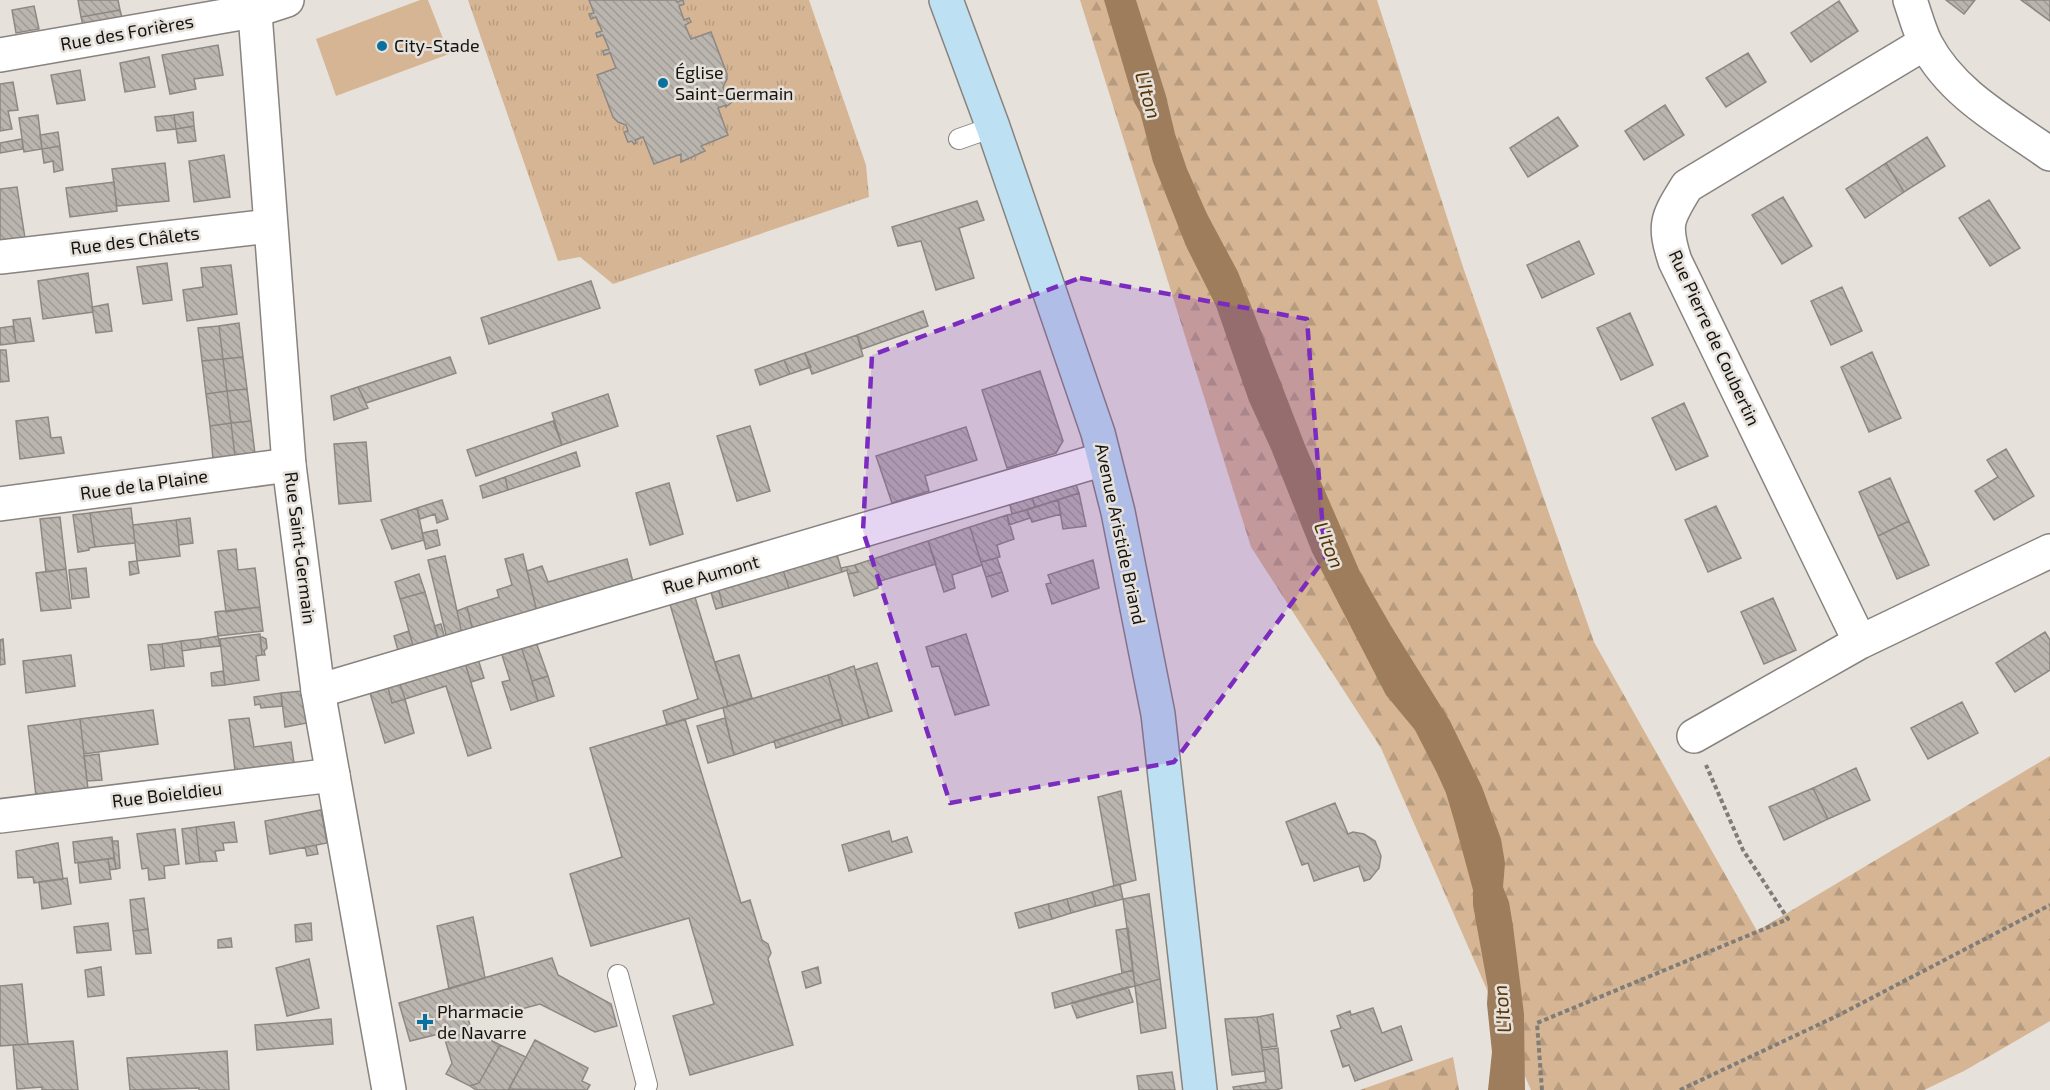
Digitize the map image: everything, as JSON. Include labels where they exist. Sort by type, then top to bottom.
[{"type":"main road","name":"Avenue Aristide Briand","points":[[946,0],[993,127],[1098,433],[1118,512],[1158,714],[1200,1090]]},
{"type":"street","name":"Rue des Forières","points":[[0,55],[287,0]]},
{"type":"street","points":[[1910,0],[1925,43],[1945,72],[1968,96],[2050,154]]},
{"type":"street","name":"Rue Saint-Germain","points":[[254,5],[289,465],[318,691],[389,1090]]},
{"type":"street","name":"Rue Pierre de Coubertin","points":[[1860,642],[1675,261],[1668,238],[1670,213],[1687,186],[1925,43]]},
{"type":"street","name":"Rue des Châlets","points":[[0,257],[270,226]]},
{"type":"street","name":"Rue Aumont","points":[[318,691],[1104,459]]},
{"type":"street","name":"Rue de la Plaine","points":[[0,504],[289,465]]},
{"type":"street","points":[[1694,736],[1860,642],[2050,551]]},
{"type":"street","name":"Rue Boieldieu","points":[[0,816],[333,775]]},
{"type":"lane","points":[[959,140],[993,127]]},
{"type":"lane","points":[[618,975],[647,1085],[645,1090]]},
{"type":"path","points":[[1542,1090],[1537,1023],[1788,919],[1743,850],[1694,736]]},
{"type":"path","points":[[1680,1090],[1839,1016],[2011,927],[2050,904]]},
{"type":"highlighted area","points":[[1080,278],[1307,319],[1325,558],[1174,762],[950,803],[863,531],[872,355]]},
{"type":"green space","name":"City-Stade","points":[[420,0],[428,0],[449,54],[336,96],[316,39]]},
{"type":"green space","points":[[468,0],[589,0],[594,13],[589,15],[591,19],[596,17],[602,31],[596,33],[597,37],[603,35],[609,49],[603,51],[604,55],[610,53],[616,68],[598,75],[618,122],[626,125],[628,131],[625,132],[628,142],[636,143],[635,140],[643,137],[655,164],[681,154],[681,161],[705,151],[701,146],[728,135],[718,108],[726,105],[727,107],[732,102],[729,93],[725,94],[723,87],[727,79],[711,32],[691,39],[685,25],[691,22],[690,18],[684,20],[679,6],[684,4],[682,0],[809,0],[866,165],[869,197],[613,284],[580,257],[558,261]]},
{"type":"green space","points":[[1080,0],[1377,0],[1463,267],[1594,642],[1757,931],[2050,756],[2050,1021],[1964,1071],[1924,1090],[1531,1090],[1381,748],[1251,547]]},
{"type":"green space","points":[[1453,1057],[1459,1090],[1360,1090]]},
{"type":"water","name":"L'Iton","points":[[1104,0],[1136,0],[1187,169],[1207,214],[1238,272],[1305,445],[1360,572],[1450,721],[1482,787],[1501,839],[1505,863],[1503,887],[1509,902],[1513,926],[1524,1014],[1525,1090],[1488,1090],[1492,1052],[1487,1004],[1488,988],[1473,905],[1473,890],[1446,793],[1415,730],[1386,695],[1312,552],[1271,449],[1249,401],[1216,306],[1186,246],[1153,162],[1140,112],[1134,102]]},
{"type":"building","points":[[78,0],[118,0],[120,10],[81,17]]},
{"type":"building","name":"Église Saint-Germain","points":[[589,0],[676,0],[677,2],[683,0],[684,4],[679,6],[684,20],[689,18],[691,22],[685,25],[691,39],[711,32],[727,74],[723,87],[725,94],[729,92],[732,102],[726,107],[726,105],[718,108],[728,135],[701,146],[705,151],[681,162],[681,154],[654,164],[643,137],[635,140],[634,144],[632,141],[628,142],[624,132],[628,131],[626,125],[613,117],[597,75],[616,68],[610,53],[604,55],[603,51],[609,49],[603,35],[597,37],[596,33],[602,31],[596,17],[591,19],[589,14],[594,13]]},
{"type":"building","points":[[1946,0],[1975,0],[1964,14]]},
{"type":"building","points":[[2021,0],[2050,0],[2050,21]]},
{"type":"building","points":[[1839,1],[1858,31],[1811,62],[1791,33]]},
{"type":"building","points":[[34,6],[39,29],[16,33],[12,10]]},
{"type":"building","points":[[120,10],[122,18],[83,25],[81,17]]},
{"type":"building","points":[[218,45],[223,75],[194,79],[196,89],[170,94],[162,55]]},
{"type":"building","points":[[1748,53],[1766,82],[1726,107],[1706,78]]},
{"type":"building","points":[[149,57],[155,87],[125,92],[120,63]]},
{"type":"building","points":[[80,70],[85,100],[57,104],[51,75]]},
{"type":"building","points":[[13,82],[18,110],[8,111],[12,129],[0,131],[0,84]]},
{"type":"building","points":[[1665,105],[1684,135],[1644,160],[1625,131]]},
{"type":"building","points":[[193,112],[194,126],[176,129],[174,115]]},
{"type":"building","points":[[38,115],[42,149],[24,152],[19,118]]},
{"type":"building","points":[[174,115],[176,129],[157,131],[155,117]]},
{"type":"building","points":[[1558,117],[1578,146],[1528,177],[1510,148]]},
{"type":"building","points":[[194,126],[196,141],[178,143],[176,129]]},
{"type":"building","points":[[58,132],[60,146],[42,149],[40,135]]},
{"type":"building","points":[[1927,137],[1945,166],[1904,192],[1886,163]]},
{"type":"building","points":[[22,139],[23,149],[0,153],[0,143]]},
{"type":"building","points":[[60,146],[63,170],[54,172],[53,161],[44,163],[42,149]]},
{"type":"building","points":[[224,155],[230,197],[194,202],[189,161]]},
{"type":"building","points":[[165,163],[169,201],[117,206],[112,169]]},
{"type":"building","points":[[1886,163],[1904,192],[1865,218],[1846,189]]},
{"type":"building","points":[[114,182],[117,211],[70,217],[66,188]]},
{"type":"building","points":[[17,187],[25,238],[0,241],[0,189]]},
{"type":"building","points":[[1783,197],[1812,246],[1782,264],[1752,215]]},
{"type":"building","points":[[1989,200],[2020,248],[1990,266],[1959,218]]},
{"type":"building","points":[[977,201],[984,220],[959,228],[974,278],[936,290],[921,241],[898,246],[892,227]]},
{"type":"building","points":[[1579,241],[1594,274],[1542,298],[1527,265]]},
{"type":"building","points":[[167,263],[172,300],[143,304],[137,267]]},
{"type":"building","points":[[231,265],[237,314],[187,321],[183,290],[203,287],[201,268]]},
{"type":"building","points":[[88,273],[93,312],[43,319],[38,281]]},
{"type":"building","points":[[591,281],[600,308],[489,344],[481,318]]},
{"type":"building","points":[[1842,287],[1862,331],[1831,345],[1811,301]]},
{"type":"building","points":[[108,304],[112,331],[96,333],[92,307]]},
{"type":"building","points":[[923,311],[928,326],[862,349],[857,335]]},
{"type":"building","points":[[1630,313],[1653,365],[1621,380],[1597,328]]},
{"type":"building","points":[[30,318],[34,341],[16,343],[13,320]]},
{"type":"building","points":[[239,323],[243,357],[223,359],[219,326]]},
{"type":"building","points":[[13,326],[16,343],[0,345],[0,328]]},
{"type":"building","points":[[219,326],[223,359],[202,361],[198,328]]},
{"type":"building","points":[[857,335],[863,356],[812,374],[805,353]]},
{"type":"building","points":[[0,350],[6,350],[9,381],[0,382]]},
{"type":"building","points":[[1872,352],[1901,418],[1869,432],[1841,367]]},
{"type":"building","points":[[805,353],[811,367],[790,374],[784,360]]},
{"type":"building","points":[[243,357],[247,389],[227,391],[223,359]]},
{"type":"building","points":[[450,357],[456,373],[366,403],[358,387]]},
{"type":"building","points":[[223,359],[227,391],[206,394],[202,361]]},
{"type":"building","points":[[784,360],[790,374],[760,385],[755,370]]},
{"type":"building","points":[[1040,371],[1063,441],[1056,453],[1007,468],[982,390]]},
{"type":"building","points":[[358,387],[368,408],[334,420],[331,396]]},
{"type":"building","points":[[247,389],[251,421],[231,423],[227,391]]},
{"type":"building","points":[[227,391],[231,423],[210,426],[206,394]]},
{"type":"building","points":[[608,394],[618,426],[562,445],[552,413]]},
{"type":"building","points":[[1684,403],[1708,456],[1676,470],[1652,418]]},
{"type":"building","points":[[48,417],[51,438],[61,437],[64,453],[20,459],[16,421]]},
{"type":"building","points":[[251,421],[255,454],[235,456],[231,423]]},
{"type":"building","points":[[553,421],[562,445],[476,476],[467,450]]},
{"type":"building","points":[[231,423],[235,456],[213,459],[210,426]]},
{"type":"building","points":[[750,426],[770,491],[737,501],[717,436]]},
{"type":"building","points":[[966,427],[977,460],[925,476],[929,491],[892,503],[876,456]]},
{"type":"building","points":[[366,442],[371,501],[339,504],[334,444]]},
{"type":"building","points":[[2006,449],[2034,496],[1994,520],[1975,491],[1998,477],[1987,460]]},
{"type":"building","points":[[576,452],[580,466],[508,490],[505,477]]},
{"type":"building","points":[[1073,476],[1079,493],[1035,507],[1030,490]]},
{"type":"building","points":[[505,477],[508,490],[483,498],[480,486]]},
{"type":"building","points":[[1890,478],[1909,521],[1878,536],[1859,492]]},
{"type":"building","points":[[669,483],[683,534],[650,545],[636,493]]},
{"type":"building","points":[[1030,490],[1035,507],[1012,514],[1008,497]]},
{"type":"building","points":[[1079,493],[1086,526],[1063,529],[1058,500]]},
{"type":"building","points":[[442,500],[448,519],[437,523],[435,514],[420,519],[417,508]]},
{"type":"building","points":[[1058,500],[1061,514],[1032,522],[1027,510]]},
{"type":"building","points":[[1716,506],[1741,558],[1708,572],[1685,520]]},
{"type":"building","points":[[131,508],[135,543],[95,547],[90,513]]},
{"type":"building","points":[[417,508],[424,540],[392,549],[381,520]]},
{"type":"building","points":[[1027,510],[1030,518],[1009,525],[1007,515]]},
{"type":"building","points":[[90,513],[95,547],[78,552],[73,515]]},
{"type":"building","points":[[1007,515],[1014,539],[997,545],[1000,557],[981,562],[970,527]]},
{"type":"building","points":[[60,517],[66,569],[46,572],[40,519]]},
{"type":"building","points":[[190,518],[193,543],[179,545],[176,520]]},
{"type":"building","points":[[176,520],[180,556],[137,561],[133,525]]},
{"type":"building","points":[[1909,521],[1929,565],[1897,579],[1878,536]]},
{"type":"building","points":[[970,527],[982,565],[952,575],[955,588],[944,592],[928,541]]},
{"type":"building","points":[[437,530],[440,545],[426,549],[422,533]]},
{"type":"building","points":[[928,541],[936,564],[877,582],[878,588],[854,596],[848,574],[858,572],[855,565]]},
{"type":"building","points":[[236,549],[238,570],[255,568],[260,607],[226,612],[218,551]]},
{"type":"building","points":[[836,551],[842,572],[789,588],[782,567]]},
{"type":"building","points":[[523,554],[537,612],[473,631],[467,607],[499,597],[497,590],[512,585],[505,559]]},
{"type":"building","points":[[445,556],[462,634],[447,639],[428,560]]},
{"type":"building","points":[[997,558],[1002,572],[986,577],[981,562]]},
{"type":"building","points":[[627,559],[633,582],[537,612],[527,571],[542,566],[548,582]]},
{"type":"building","points":[[1093,560],[1099,588],[1052,604],[1046,584],[1051,583],[1048,575]]},
{"type":"building","points":[[137,561],[139,573],[130,575],[129,562]]},
{"type":"building","points":[[855,565],[858,572],[848,574],[847,570],[842,572],[841,568]]},
{"type":"building","points":[[782,567],[789,588],[723,607],[718,587]]},
{"type":"building","points":[[86,568],[89,597],[72,599],[69,570]]},
{"type":"building","points":[[66,569],[71,608],[41,611],[36,573]]},
{"type":"building","points":[[1002,572],[1008,591],[992,597],[986,577]]},
{"type":"building","points":[[419,574],[425,592],[400,599],[395,582]]},
{"type":"building","points":[[718,587],[723,607],[716,609],[710,589]]},
{"type":"building","points":[[425,592],[439,641],[414,649],[400,599]]},
{"type":"building","points":[[694,594],[728,706],[667,725],[663,711],[698,699],[669,601]]},
{"type":"building","points":[[1773,598],[1796,650],[1764,664],[1741,612]]},
{"type":"building","points":[[260,607],[263,631],[218,636],[215,612]]},
{"type":"building","points":[[467,607],[473,631],[462,634],[457,611]]},
{"type":"building","points":[[441,624],[445,639],[439,641],[434,626]]},
{"type":"building","points":[[409,631],[414,649],[399,654],[394,636]]},
{"type":"building","points":[[2045,632],[2050,640],[2050,670],[2015,692],[1996,663]]},
{"type":"building","points":[[260,634],[262,655],[256,656],[259,680],[225,685],[220,639]]},
{"type":"building","points":[[966,634],[989,705],[955,715],[939,666],[932,667],[926,647]]},
{"type":"building","points":[[218,636],[220,646],[201,648],[200,639]]},
{"type":"building","points":[[260,638],[266,639],[265,655],[262,655]]},
{"type":"building","points":[[3,639],[5,664],[0,665],[0,640]]},
{"type":"building","points":[[200,639],[201,648],[182,651],[181,641]]},
{"type":"building","points":[[181,641],[184,666],[165,668],[162,644]]},
{"type":"building","points":[[536,642],[548,676],[532,681],[521,646]]},
{"type":"building","points":[[162,644],[165,668],[151,670],[148,645]]},
{"type":"building","points":[[521,646],[538,701],[511,710],[502,682],[510,680],[501,652]]},
{"type":"building","points":[[71,655],[75,686],[26,693],[23,661]]},
{"type":"building","points":[[739,655],[752,698],[728,706],[715,662]]},
{"type":"building","points":[[478,659],[484,678],[471,682],[465,663]]},
{"type":"building","points":[[465,663],[491,748],[468,756],[446,686],[405,699],[400,684]]},
{"type":"building","points":[[877,663],[892,711],[869,718],[855,670]]},
{"type":"building","points":[[854,666],[869,718],[843,726],[828,675]]},
{"type":"building","points":[[223,671],[225,685],[212,686],[211,673]]},
{"type":"building","points":[[828,675],[841,719],[734,755],[723,708]]},
{"type":"building","points":[[548,676],[554,696],[538,701],[532,681]]},
{"type":"building","points":[[400,684],[405,699],[392,703],[388,688]]},
{"type":"building","points":[[388,688],[392,703],[405,699],[414,733],[385,743],[370,693]]},
{"type":"building","points":[[302,691],[307,723],[285,727],[281,693]]},
{"type":"building","points":[[281,693],[282,706],[261,708],[260,704],[255,705],[254,697]]},
{"type":"building","points":[[1962,702],[1978,733],[1928,759],[1911,728]]},
{"type":"building","points":[[153,710],[158,744],[84,754],[80,719]]},
{"type":"building","points":[[249,718],[254,747],[291,742],[294,763],[235,771],[229,720]]},
{"type":"building","points":[[725,718],[734,755],[708,763],[697,726]]},
{"type":"building","points":[[80,719],[88,789],[36,796],[28,726]]},
{"type":"building","points":[[685,719],[741,903],[750,900],[762,940],[768,944],[771,953],[768,959],[793,1045],[690,1075],[673,1016],[714,1004],[689,918],[591,946],[570,874],[622,857],[590,748]]},
{"type":"building","points":[[841,719],[843,726],[776,748],[774,741]]},
{"type":"building","points":[[99,754],[102,780],[87,781],[84,756]]},
{"type":"building","points":[[1856,768],[1870,800],[1828,819],[1813,788]]},
{"type":"building","points":[[1813,788],[1828,819],[1784,840],[1769,807]]},
{"type":"building","points":[[1121,791],[1136,880],[1114,886],[1098,797]]},
{"type":"building","points":[[1335,803],[1348,834],[1353,832],[1364,834],[1375,841],[1381,856],[1379,868],[1370,879],[1364,881],[1359,866],[1314,881],[1308,863],[1302,865],[1286,822]]},
{"type":"building","points":[[321,810],[327,843],[270,854],[265,821]]},
{"type":"building","points":[[234,822],[237,842],[223,843],[224,850],[215,851],[217,861],[200,862],[196,827]]},
{"type":"building","points":[[196,827],[200,862],[186,864],[182,829]]},
{"type":"building","points":[[175,829],[179,864],[164,866],[165,878],[149,880],[148,868],[142,869],[137,834]]},
{"type":"building","points":[[889,831],[892,842],[907,837],[912,852],[849,871],[842,845]]},
{"type":"building","points":[[112,837],[114,858],[75,863],[73,842]]},
{"type":"building","points":[[112,841],[118,841],[120,868],[116,869]]},
{"type":"building","points":[[58,843],[63,879],[34,883],[33,877],[18,878],[16,851]]},
{"type":"building","points":[[316,845],[318,854],[307,856],[305,847]]},
{"type":"building","points":[[114,858],[116,869],[110,870],[108,859]]},
{"type":"building","points":[[108,859],[111,879],[80,883],[78,863]]},
{"type":"building","points":[[67,878],[71,904],[42,909],[39,882]]},
{"type":"building","points":[[1120,884],[1123,899],[1096,906],[1092,892]]},
{"type":"building","points":[[1092,892],[1096,906],[1071,913],[1067,899]]},
{"type":"building","points":[[1149,894],[1160,979],[1135,986],[1123,899]]},
{"type":"building","points":[[144,898],[148,929],[133,931],[130,900]]},
{"type":"building","points":[[1067,899],[1071,913],[1052,919],[1048,904]]},
{"type":"building","points":[[1048,904],[1052,919],[1019,928],[1015,913]]},
{"type":"building","points":[[473,917],[485,978],[449,989],[437,926]]},
{"type":"building","points":[[108,923],[111,950],[77,953],[74,927]]},
{"type":"building","points":[[311,923],[312,940],[296,942],[295,925]]},
{"type":"building","points":[[1128,928],[1133,970],[1122,973],[1116,930]]},
{"type":"building","points":[[148,929],[151,953],[136,954],[133,931]]},
{"type":"building","points":[[231,938],[232,947],[218,948],[218,940]]},
{"type":"building","points":[[552,958],[558,975],[611,1004],[617,1026],[595,1032],[540,1004],[487,1018],[482,1011],[466,1012],[470,1025],[466,1026],[500,1045],[479,1083],[470,1086],[446,1074],[452,1063],[443,1033],[410,1041],[399,1003]]},
{"type":"building","points":[[309,959],[319,1008],[287,1016],[276,968]]},
{"type":"building","points":[[101,967],[104,995],[88,997],[85,970]]},
{"type":"building","points":[[818,967],[821,983],[806,988],[802,972]]},
{"type":"building","points":[[1133,970],[1135,986],[1055,1008],[1052,993]]},
{"type":"building","points":[[1160,979],[1166,1028],[1141,1033],[1135,986]]},
{"type":"building","points":[[22,984],[28,1044],[0,1046],[0,986]]},
{"type":"building","points":[[1128,987],[1133,1002],[1077,1018],[1071,1003]]},
{"type":"building","points":[[1373,1008],[1382,1033],[1401,1026],[1412,1060],[1355,1081],[1349,1065],[1343,1067],[1331,1031],[1341,1028],[1337,1016],[1350,1011],[1351,1015]]},
{"type":"building","points":[[1273,1014],[1277,1046],[1262,1048],[1257,1017]]},
{"type":"building","points":[[1257,1017],[1265,1071],[1232,1075],[1225,1019]]},
{"type":"building","points":[[331,1019],[333,1044],[257,1050],[255,1025]]},
{"type":"building","points":[[535,1040],[588,1068],[582,1081],[590,1085],[587,1090],[509,1089]]},
{"type":"building","points":[[73,1041],[78,1090],[42,1090],[42,1087],[17,1089],[13,1045]]},
{"type":"building","points":[[500,1045],[526,1057],[508,1090],[476,1090],[470,1086],[479,1083]]},
{"type":"building","points":[[1278,1048],[1282,1088],[1234,1090],[1233,1087],[1266,1082],[1262,1050]]},
{"type":"building","points":[[227,1051],[229,1090],[199,1090],[199,1088],[130,1090],[127,1058]]},
{"type":"building","points":[[1172,1072],[1175,1090],[1139,1090],[1137,1076]]},
{"type":"place","name":"City-Stade","points":[[382,46]]},
{"type":"place","name":"Église Saint-Germain","points":[[663,83]]},
{"type":"place","name":"Pharmacie de Navarre","points":[[425,1022]]}]
